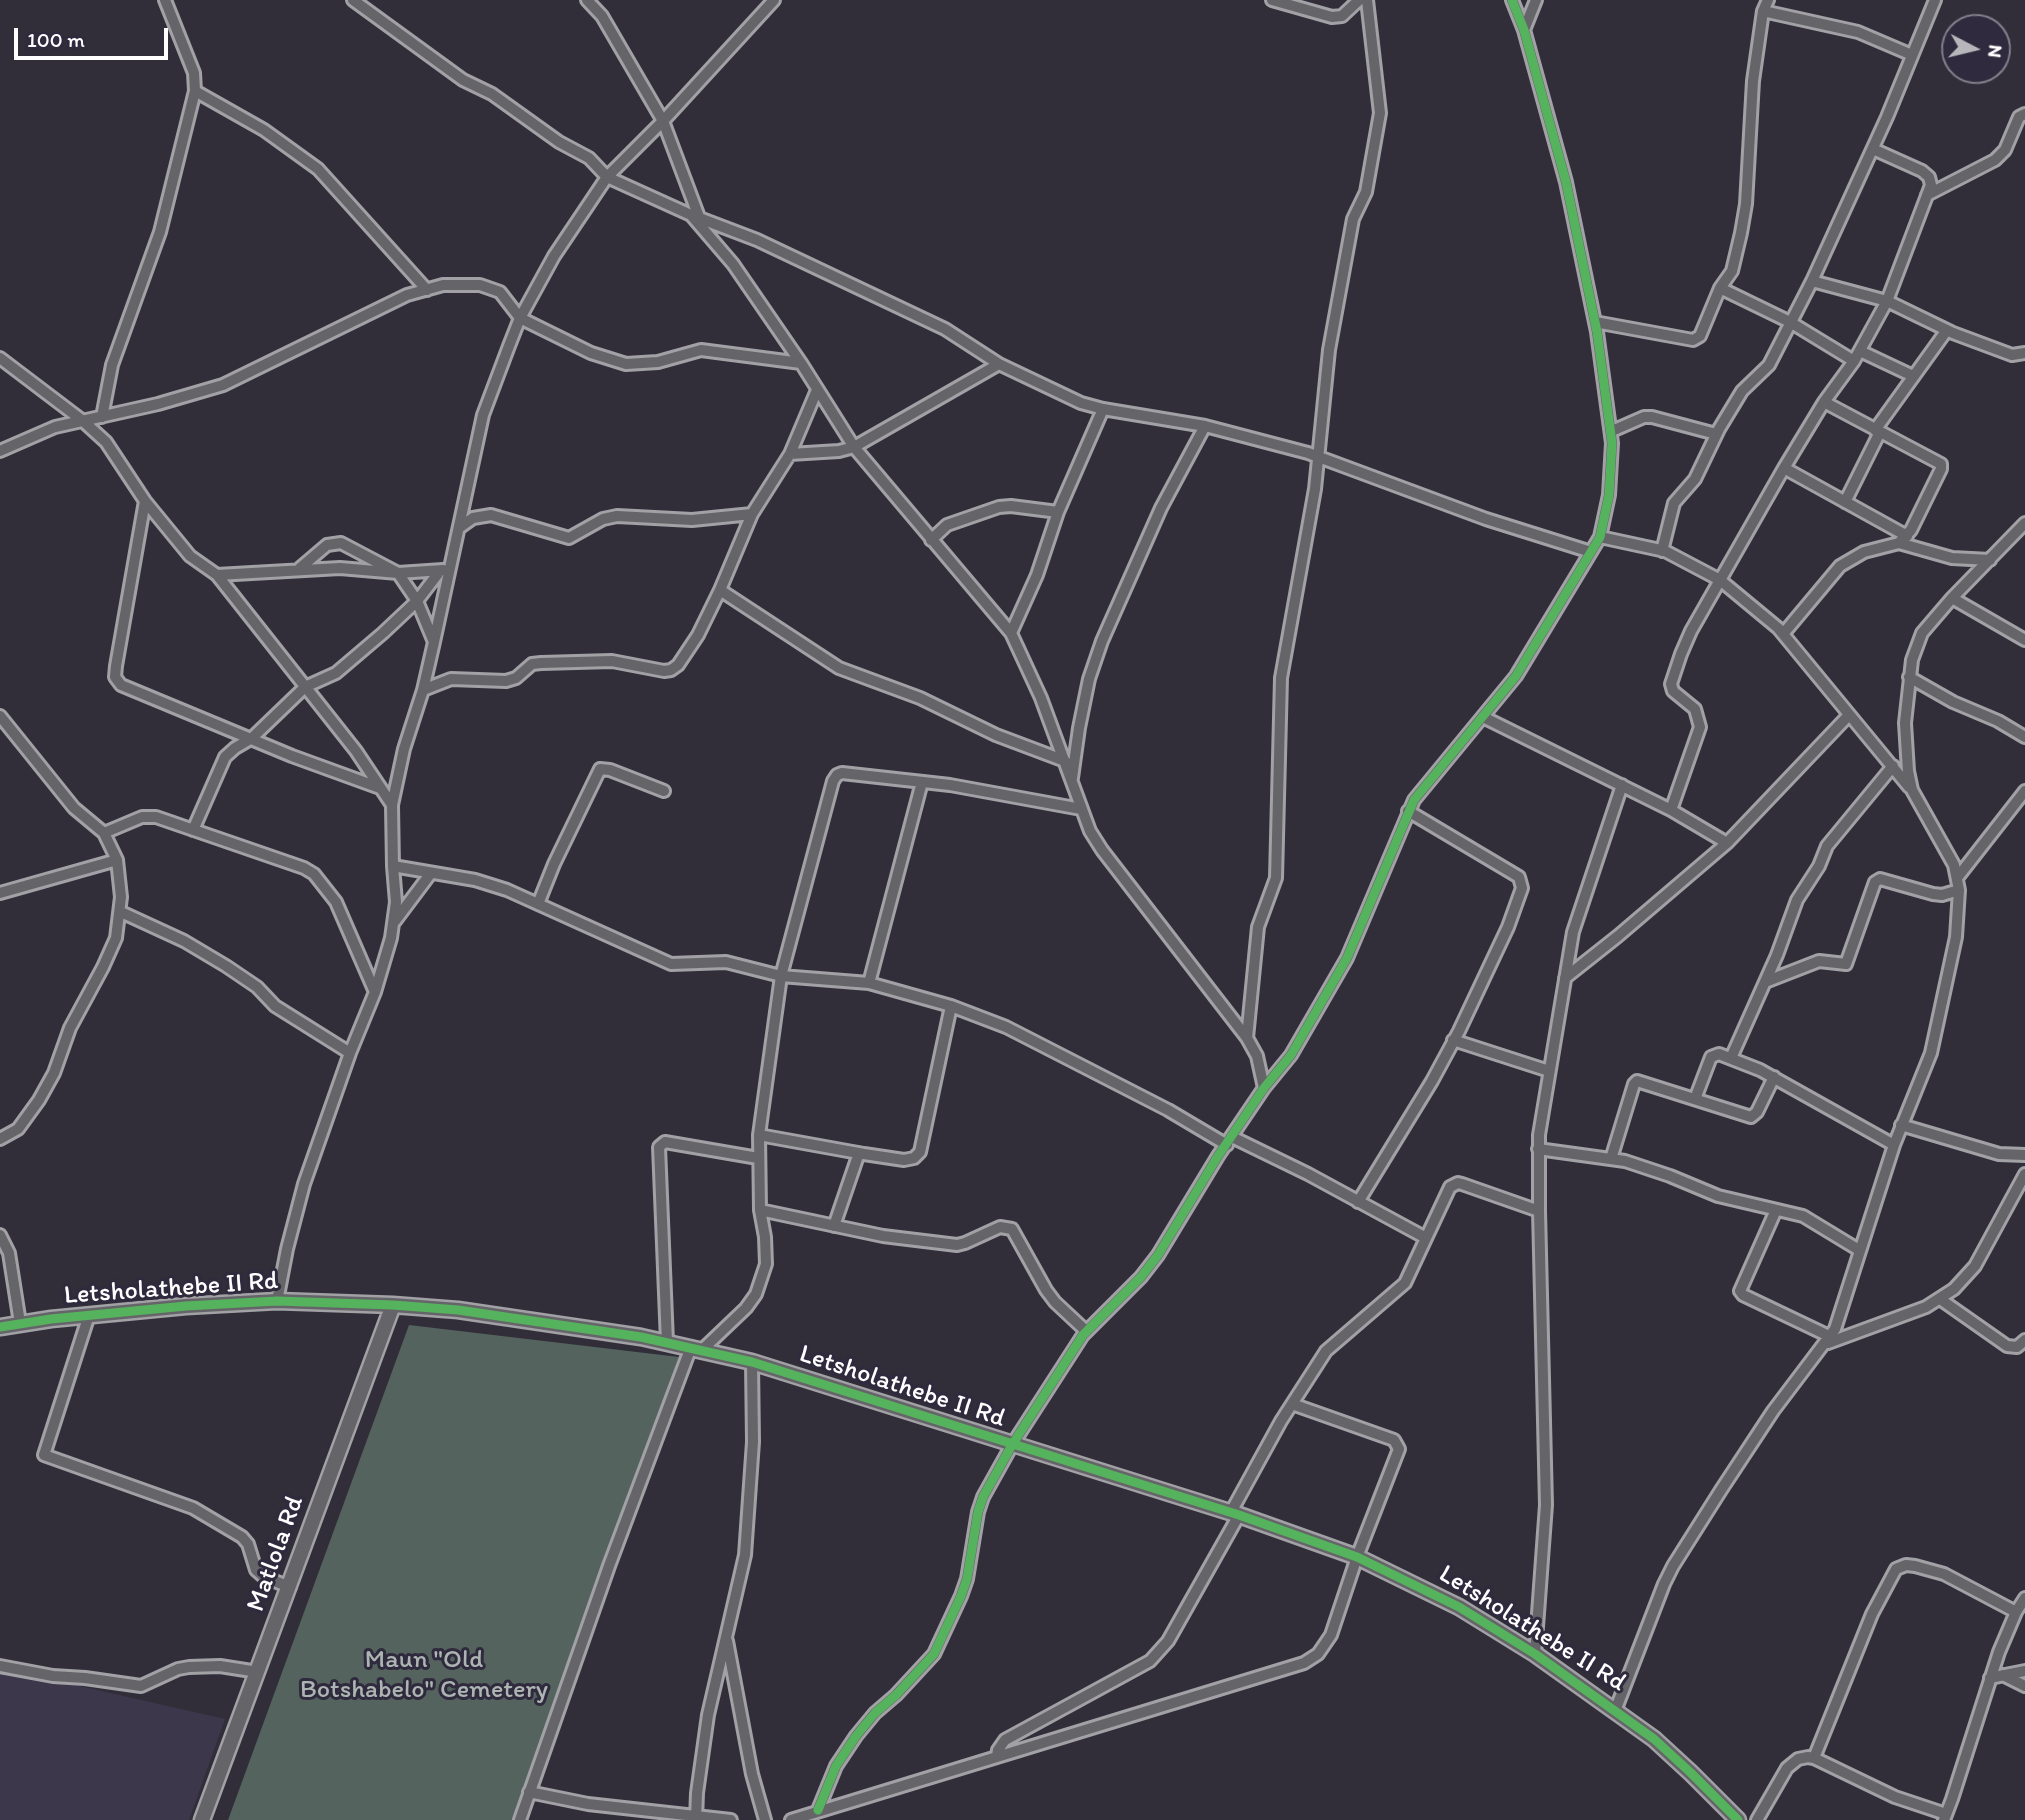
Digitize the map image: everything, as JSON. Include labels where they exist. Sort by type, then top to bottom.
[{"type":"street","points":[[102,417],[112,365],[160,232],[195,91],[194,74],[165,0]]},
{"type":"street","points":[[353,0],[463,80],[492,94],[559,142],[589,158],[607,177],[757,240],[945,329],[999,363],[1081,403],[1205,426],[1318,456],[1486,519],[1591,552]]},
{"type":"street","points":[[587,0],[602,16],[663,121],[695,216],[733,264],[801,363],[854,447],[1011,633],[1023,656],[1072,778],[1090,831],[1247,1038],[1257,1056],[1264,1088]]},
{"type":"street","points":[[276,1301],[286,1249],[304,1184],[374,992],[393,925],[396,902],[392,805],[404,749],[423,690],[434,642],[445,570],[459,528],[483,415],[520,318],[554,256],[607,177],[663,121],[774,0]]},
{"type":"street","points":[[1272,0],[1291,2],[1332,17],[1342,16],[1359,0]]},
{"type":"street","points":[[1247,1038],[1258,927],[1276,878],[1281,678],[1307,539],[1333,327],[1353,219],[1366,192],[1380,113],[1367,0]]},
{"type":"street","points":[[818,1810],[836,1766],[856,1736],[934,1654],[967,1580],[983,1497],[1012,1445],[1086,1331],[1150,1267],[1264,1088],[1291,1055],[1347,958],[1414,800],[1521,670],[1557,605],[1600,537],[1611,476],[1612,431],[1595,322],[1566,182],[1524,30],[1512,0]]},
{"type":"street","points":[[1524,30],[1536,0]]},
{"type":"street","points":[[1595,322],[1696,340],[1700,336],[1720,288],[1733,268],[1746,204],[1753,81],[1763,11],[1769,0]]},
{"type":"street","points":[[1662,551],[1674,503],[1695,479],[1716,434],[1742,391],[1769,365],[1812,281],[1935,0]]},
{"type":"street","points":[[1763,11],[1858,32],[1912,55]]},
{"type":"street","points":[[195,91],[264,130],[318,169],[427,290]]},
{"type":"street","points":[[1927,195],[1995,160],[2005,150],[2019,117],[2025,114]]},
{"type":"street","points":[[1671,810],[1700,727],[1695,709],[1674,691],[1671,684],[1691,631],[1784,468],[1824,402],[1857,356],[1887,301],[1931,185],[1929,177],[1872,149]]},
{"type":"street","points":[[1812,281],[1887,301],[1947,330],[2012,355],[2025,353]]},
{"type":"street","points":[[0,451],[55,427],[223,385],[407,295],[443,285],[480,285],[500,292],[520,318],[591,353],[626,364],[658,362],[701,349],[801,363]]},
{"type":"street","points":[[1720,288],[1857,356],[1913,376]]},
{"type":"street","points":[[1845,502],[1878,431],[1913,376],[1947,330]]},
{"type":"street","points":[[0,358],[83,421],[106,442],[145,500],[190,556],[217,575],[356,751],[392,805]]},
{"type":"street","points":[[790,454],[839,451],[854,447],[999,363]]},
{"type":"street","points":[[423,690],[451,679],[506,681],[516,678],[532,664],[541,663],[612,661],[664,671],[678,665],[698,635],[752,514],[790,454],[817,390]]},
{"type":"street","points":[[1783,634],[1840,566],[1878,547],[1903,540],[1942,465],[1824,402]]},
{"type":"street","points":[[1011,633],[1037,575],[1058,512],[1102,409]]},
{"type":"street","points":[[1612,431],[1636,420],[1652,417],[1716,434]]},
{"type":"street","points":[[1072,778],[1089,680],[1102,641],[1161,508],[1205,426]]},
{"type":"street","points":[[1784,468],[1845,502],[1903,540],[1952,558],[1990,560]]},
{"type":"street","points":[[145,500],[116,677],[121,685],[338,774],[380,788]]},
{"type":"street","points":[[931,540],[947,525],[999,507],[1058,512]]},
{"type":"street","points":[[459,528],[473,518],[491,515],[569,538],[603,519],[617,516],[692,520],[752,514]]},
{"type":"street","points":[[1912,790],[1905,754],[1909,677],[1916,646],[1922,634],[1952,598],[2024,527]]},
{"type":"street","points":[[1600,537],[1662,551],[1720,580],[1783,634],[1912,790],[1948,852],[1959,890],[1956,937],[1935,1041],[1894,1145],[1838,1321],[1829,1340],[1773,1412],[1673,1566],[1615,1710]]},
{"type":"street","points":[[300,569],[327,545],[341,543],[398,573],[417,601],[434,642]]},
{"type":"street","points":[[217,575],[340,568],[398,573],[445,570]]},
{"type":"street","points":[[193,830],[225,757],[252,738],[305,687],[336,673],[417,601],[445,570]]},
{"type":"street","points":[[720,590],[839,668],[920,698],[996,735],[1065,761]]},
{"type":"street","points":[[1952,598],[2025,640]]},
{"type":"street","points":[[1909,677],[2025,737]]},
{"type":"street","points":[[1564,978],[1727,843],[1849,715]]},
{"type":"street","points":[[0,716],[74,808],[104,833],[117,860],[121,912],[112,947],[70,1028],[54,1073],[18,1129],[0,1139]]},
{"type":"street","points":[[1483,717],[1671,810],[1727,843]]},
{"type":"street","points":[[1731,1058],[1765,982],[1791,912],[1821,863],[1827,846],[1893,766]]},
{"type":"street","points":[[538,904],[554,864],[600,769],[610,770],[664,791]]},
{"type":"street","points":[[520,1820],[696,1349],[746,1308],[762,1280],[767,1251],[760,1210],[759,1135],[781,976],[833,781],[842,773],[922,782],[1081,809]]},
{"type":"street","points":[[869,983],[922,782]]},
{"type":"street","points":[[1535,1654],[1546,1505],[1538,1149],[1564,978],[1577,918],[1622,785]]},
{"type":"street","points":[[1957,878],[2025,791]]},
{"type":"street","points":[[1358,1202],[1420,1102],[1453,1040],[1508,927],[1522,883],[1519,877],[1408,811]]},
{"type":"street","points":[[104,833],[148,816],[304,868],[314,874],[336,902],[374,992]]},
{"type":"street","points":[[0,893],[117,860]]},
{"type":"street","points":[[393,866],[475,880],[538,904],[671,964],[726,962],[781,976],[869,983],[951,1006],[1018,1033],[1230,1141],[1308,1174],[1426,1238]]},
{"type":"street","points":[[393,925],[431,873]]},
{"type":"street","points":[[1765,982],[1819,961],[1846,964],[1875,882],[1880,879],[1933,894],[1942,895],[1959,890]]},
{"type":"street","points":[[121,912],[184,941],[226,966],[257,987],[275,1006],[350,1054]]},
{"type":"street","points":[[759,1135],[904,1160],[918,1155],[951,1006]]},
{"type":"street","points":[[1453,1040],[1549,1071]]},
{"type":"street","points":[[1695,1099],[1712,1057],[1719,1054],[1773,1077],[1894,1145]]},
{"type":"street","points":[[1611,1159],[1635,1083],[1641,1082],[1751,1117],[1757,1112],[1773,1077]]},
{"type":"street","points":[[1902,1125],[1999,1154],[2025,1155]]},
{"type":"street","points":[[667,1342],[659,1147],[665,1142],[758,1158]]},
{"type":"street","points":[[1538,1149],[1625,1161],[1718,1196],[1803,1216],[1859,1250]]},
{"type":"street","points":[[834,1226],[859,1153]]},
{"type":"street","points":[[1776,1210],[1742,1283],[1741,1293],[1829,1340],[1905,1315],[1940,1299],[1954,1289],[1975,1266],[2025,1174]]},
{"type":"street","points":[[997,1756],[1006,1740],[1150,1661],[1168,1641],[1292,1405],[1326,1351],[1405,1283],[1450,1188],[1458,1183],[1539,1211]]},
{"type":"street","points":[[760,1210],[896,1238],[957,1245],[994,1228],[1012,1229],[1046,1290],[1086,1331]]},
{"type":"street","points":[[0,1235],[9,1253],[20,1323]]},
{"type":"street","points":[[1940,1299],[2007,1346],[2017,1347],[2025,1340]]},
{"type":"street","name":"Letsholathebe II Rd","points":[[0,1327],[89,1315],[276,1301],[393,1305],[525,1319],[667,1342],[752,1362],[1235,1513],[1357,1557],[1459,1607],[1535,1654],[1654,1739],[1738,1820]]},
{"type":"street","name":"Matlola Rd","points":[[202,1820],[393,1305]]},
{"type":"street","points":[[89,1315],[44,1455],[193,1508],[243,1537],[256,1570],[264,1577],[290,1587]]},
{"type":"street","points":[[696,1817],[702,1746],[748,1535],[753,1442],[752,1362]]},
{"type":"street","points":[[791,1820],[1311,1660],[1331,1635],[1357,1557],[1399,1453],[1399,1445],[1394,1440],[1292,1405]]},
{"type":"street","points":[[1814,1758],[1872,1614],[1896,1569],[1914,1566],[1944,1574],[2016,1612]]},
{"type":"street","points":[[1757,1820],[1787,1769],[1798,1759],[1814,1758],[1895,1797],[1945,1817],[1990,1678],[2016,1612],[2025,1598]]},
{"type":"street","points":[[726,1634],[752,1774],[765,1820]]},
{"type":"street","points":[[0,1666],[53,1676],[141,1685],[188,1667],[220,1666],[258,1672]]},
{"type":"street","points":[[1990,1678],[2025,1671]]},
{"type":"street","points":[[2003,1675],[2025,1686]]},
{"type":"street","points":[[529,1791],[588,1804],[731,1820]]},
{"type":"shaded area","points":[[0,1668],[225,1719],[189,1820],[0,1820]]},
{"type":"green space","name":"Maun \"Old Botshabelo\" Cemetery","points":[[409,1325],[679,1357],[516,1820],[228,1820]]},
{"type":"cycle path","points":[[818,1810],[836,1766],[856,1736],[934,1654],[967,1579],[983,1497],[1012,1445],[1083,1335],[1141,1277],[1158,1255],[1218,1156],[1264,1088],[1291,1055],[1347,958],[1414,800],[1516,676],[1600,537],[1609,495],[1612,443],[1597,332],[1566,182],[1524,30],[1512,0]]},
{"type":"cycle path","points":[[0,1327],[51,1319],[186,1306],[277,1301],[393,1305],[458,1310],[641,1337],[752,1362],[1239,1515],[1357,1557],[1459,1607],[1535,1654],[1654,1739],[1738,1820]]}]
